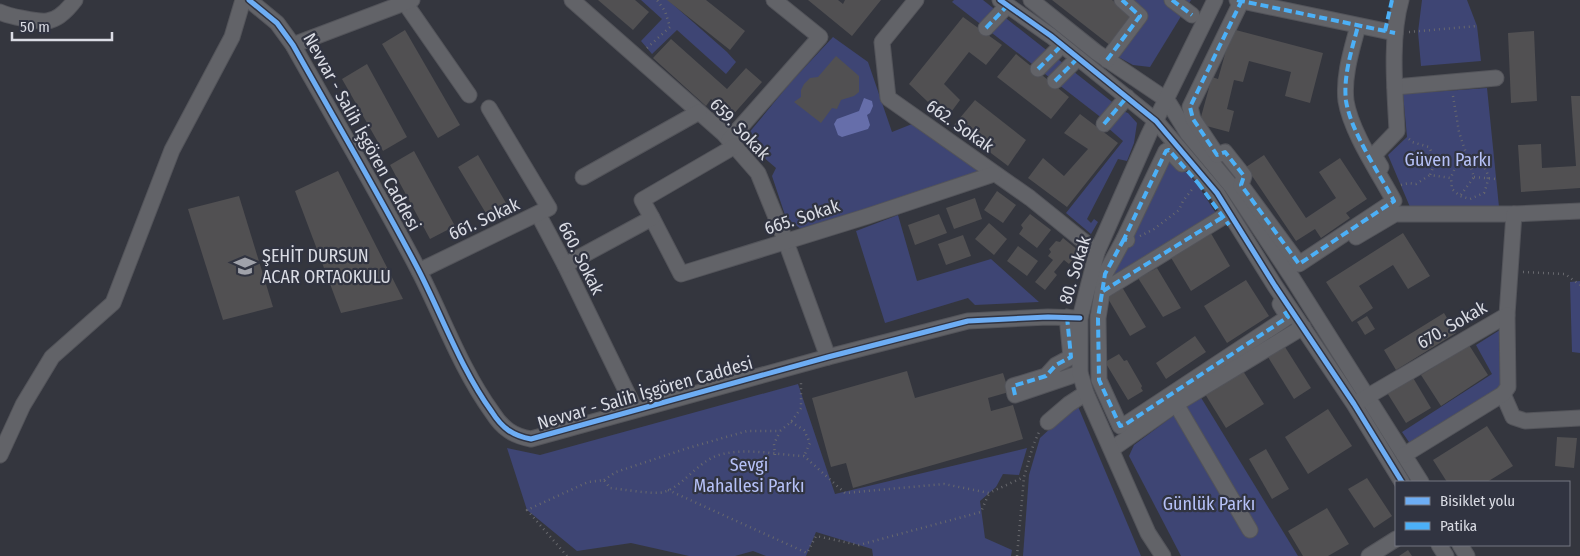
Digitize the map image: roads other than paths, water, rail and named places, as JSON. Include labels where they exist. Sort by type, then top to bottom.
[{"type":"street","points":[[0,12],[7,15],[48,22],[66,11],[75,0]]},
{"type":"street","points":[[0,455],[23,405],[52,357],[113,303],[172,150],[232,37],[243,0]]},
{"type":"street","name":"Nevvar - Salih İşgören Caddesi","points":[[249,0],[277,23],[293,45],[419,271],[471,379],[492,414],[505,428],[517,436],[531,439],[635,409],[968,320],[1073,318]]},
{"type":"street","name":"659. Sokak","points":[[572,0],[699,112],[732,143],[758,173],[786,242],[828,357]]},
{"type":"street","points":[[565,265],[652,218],[642,200],[732,143],[820,37],[774,0]]},
{"type":"street","name":"662. Sokak","points":[[916,0],[882,42],[888,98],[1030,198],[1097,252]]},
{"type":"street","points":[[1031,0],[1107,60],[1167,100],[1188,134],[1232,187],[1291,276],[1360,400],[1401,481]]},
{"type":"street","points":[[1107,60],[1140,16],[1122,0]]},
{"type":"street","points":[[1172,0],[1192,15]]},
{"type":"street","name":"80. Sokak","points":[[1163,556],[1148,534],[1112,448],[1086,394],[1080,373],[1073,318],[1097,252],[1156,121],[1214,0]]},
{"type":"street","points":[[1358,26],[1347,65],[1346,100],[1362,145],[1394,201],[1299,264],[1241,185],[1244,176],[1225,152],[1217,155],[1193,119],[1190,107],[1240,0],[1390,32]]},
{"type":"street","points":[[1392,0],[1390,32],[1397,131],[1374,155],[1407,214]]},
{"type":"street","points":[[1390,32],[1400,0]]},
{"type":"street","points":[[293,45],[409,1],[469,96]]},
{"type":"street","points":[[986,28],[1003,3],[1062,45],[1156,121],[1217,193],[1303,327],[1404,455],[1420,481]]},
{"type":"street","points":[[1038,69],[1062,45]]},
{"type":"street","points":[[1055,81],[1078,58]]},
{"type":"street","points":[[1395,87],[1496,78]]},
{"type":"street","points":[[1104,124],[1127,97]]},
{"type":"street","name":"660. Sokak","points":[[489,108],[549,208],[538,214],[635,409]]},
{"type":"street","points":[[583,178],[699,112]]},
{"type":"street","points":[[1169,150],[1175,156],[1223,216],[1288,317],[1126,424],[1120,426],[1098,380],[1098,318],[1105,274],[1126,240],[1166,151],[1169,150]]},
{"type":"street","name":"665. Sokak","points":[[652,218],[681,274],[994,174]]},
{"type":"street","points":[[1275,286],[1395,214],[1514,214],[1580,211]]},
{"type":"street","name":"661. Sokak","points":[[419,271],[538,214]]},
{"type":"street","name":"670. Sokak","points":[[1360,400],[1507,315],[1514,214]]},
{"type":"street","points":[[1103,291],[1223,216]]},
{"type":"street","points":[[1404,455],[1503,394],[1508,387],[1507,315]]},
{"type":"street","points":[[1073,318],[1071,357],[1056,366],[1046,376],[1013,386],[1016,395],[1080,373]]},
{"type":"street","points":[[1112,448],[1176,404],[1303,327]]},
{"type":"street","points":[[1048,422],[1086,394]]},
{"type":"street","points":[[1503,394],[1513,416],[1525,421],[1580,418]]},
{"type":"street","points":[[1176,404],[1250,530]]},
{"type":"street","points":[[1148,534],[1158,556]]},
{"type":"street","points":[[1369,556],[1395,540]]},
{"type":"place","name":"ŞEHİT DURSUN ACAR ORTAOKULU","points":[[245,266]]},
{"type":"park label","name":"Güven Parkı","points":[[1448,160]]},
{"type":"park label","name":"Sevgi Mahallesi Parkı","points":[[749,475]]},
{"type":"park label","name":"Günlük Parkı","points":[[1209,504]]}]
